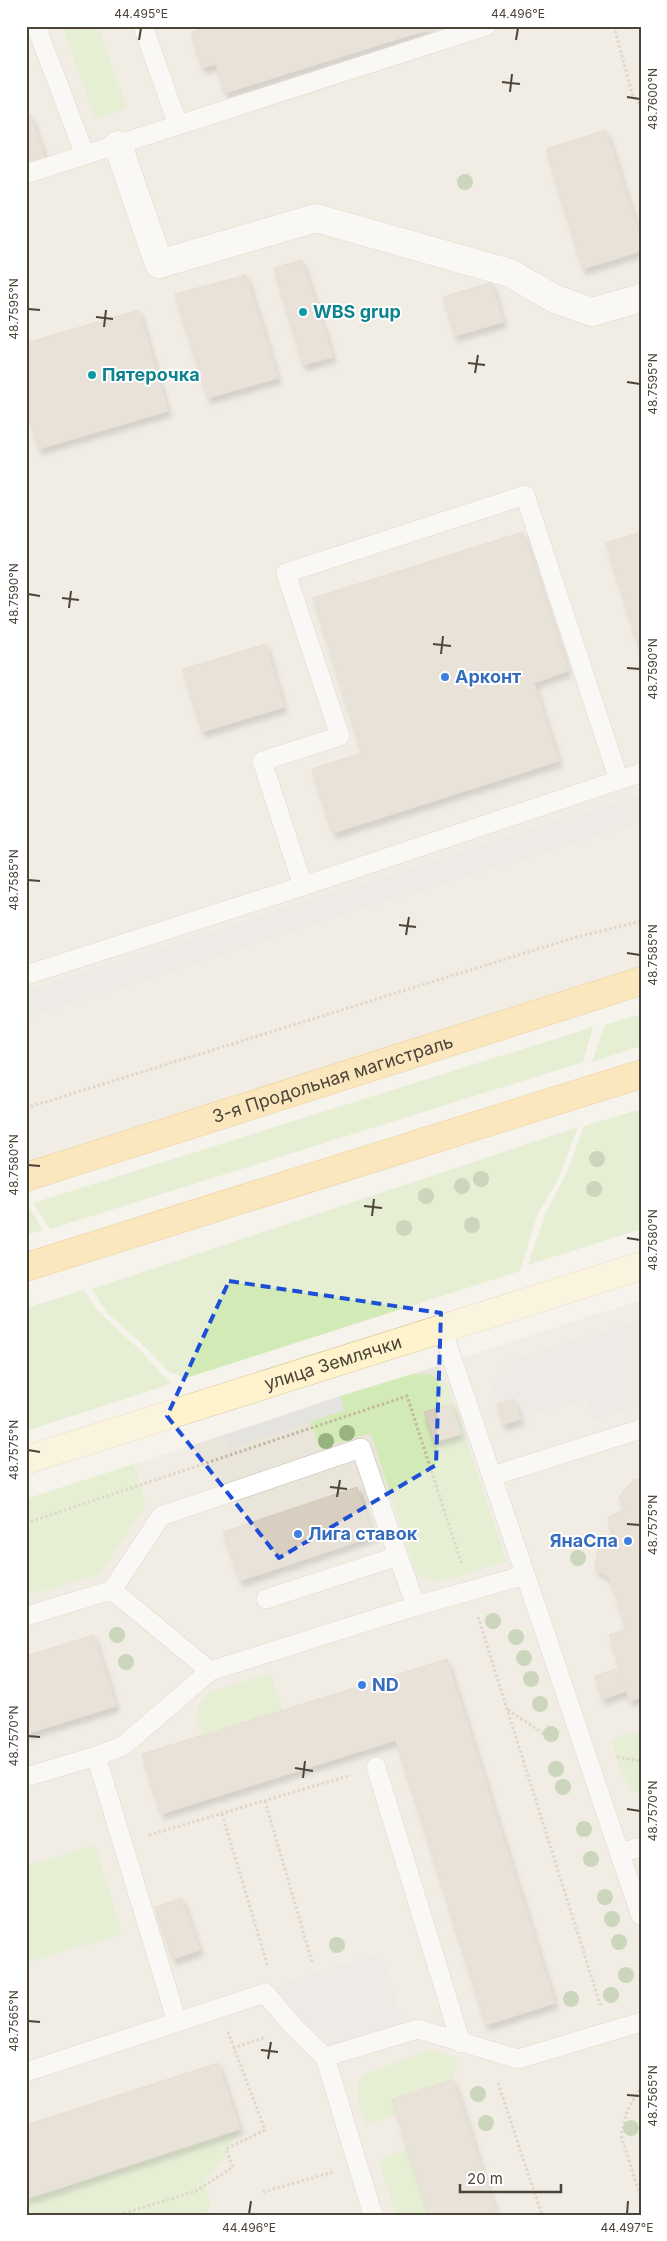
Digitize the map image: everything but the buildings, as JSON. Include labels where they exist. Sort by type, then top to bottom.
[{"type":"highway","name":"3-я Продольная магистраль","points":[[29,1174],[641,981]]},
{"type":"highway","points":[[26,1267],[641,1074]]},
{"type":"main road","name":"улица Землячки","points":[[26,1460],[641,1266]]},
{"type":"street","points":[[118,145],[159,264],[316,218],[510,273],[556,299],[592,312],[641,298]]},
{"type":"lane","points":[[36,26],[85,156]]},
{"type":"lane","points":[[143,26],[178,125]]},
{"type":"lane","points":[[26,174],[486,26]]},
{"type":"lane","points":[[303,886],[262,761],[340,736],[286,573],[525,495],[619,780]]},
{"type":"lane","points":[[26,975],[641,774]]},
{"type":"lane","points":[[442,1329],[641,1916]]},
{"type":"lane","points":[[492,1476],[641,1429]]},
{"type":"lane","points":[[26,1616],[112,1590],[161,1516],[361,1448],[416,1606]]},
{"type":"lane","points":[[266,1599],[398,1556]]},
{"type":"lane","points":[[26,1777],[123,1746],[210,1671],[416,1606],[525,1575]]},
{"type":"lane","points":[[112,1590],[210,1671]]},
{"type":"lane","points":[[96,1756],[177,2022]]},
{"type":"lane","points":[[376,1768],[461,2043]]},
{"type":"lane","points":[[619,1853],[641,1846]]},
{"type":"lane","points":[[26,2072],[265,1993],[294,2027],[325,2057],[373,2215]]},
{"type":"lane","points":[[325,2057],[418,2029],[518,2060],[641,2022]]},
{"type":"path","points":[[614,26],[633,97],[641,104]]},
{"type":"path","points":[[26,1108],[570,939],[641,921]]},
{"type":"path","points":[[507,1710],[548,1738],[586,1754]]},
{"type":"path","points":[[610,1756],[641,1761]]},
{"type":"path","points":[[122,1843],[376,1768]]},
{"type":"path","points":[[265,1801],[312,1962]]},
{"type":"path","points":[[222,1814],[270,1972]]},
{"type":"path","points":[[119,2215],[196,2190],[233,2166],[226,2149],[264,2130],[220,2008]]},
{"type":"path","points":[[234,2048],[294,2027]]},
{"type":"path","points":[[641,2080],[640,2090],[627,2111],[621,2135],[641,2199]]},
{"type":"path","points":[[499,2084],[542,2215]]},
{"type":"path","points":[[263,2192],[357,2165]]},
{"type":"highlighted area","points":[[229,1281],[441,1313],[436,1465],[279,1558],[167,1416]]},
{"type":"shaded area","points":[[26,26],[641,26],[641,981],[26,1178]]},
{"type":"shaded area","points":[[641,794],[641,823],[349,913],[26,1019],[26,991]]},
{"type":"shaded area","points":[[641,1300],[641,2215],[26,2215],[26,1499]]},
{"type":"shaded area","points":[[641,1320],[641,1406],[594,1421],[586,1399],[521,1419],[514,1399],[497,1404],[492,1388],[501,1363]]},
{"type":"shaded area","points":[[340,1396],[345,1410],[230,1448],[225,1435]]},
{"type":"shaded area","points":[[381,1952],[404,2024],[335,2046],[302,2020],[273,1987]]},
{"type":"shaded area","points":[[641,2112],[641,2139],[633,2115]]},
{"type":"green space","points":[[62,26],[98,26],[127,108],[95,118]]},
{"type":"green space","points":[[641,1014],[641,1046],[592,1062],[605,1025]]},
{"type":"green space","points":[[593,1027],[583,1062],[50,1229],[33,1203]]},
{"type":"green space","points":[[641,1109],[641,1229],[528,1265],[545,1215],[568,1170],[584,1126]]},
{"type":"green space","points":[[578,1127],[556,1184],[537,1215],[520,1271],[186,1378],[169,1372],[138,1340],[107,1313],[92,1289]]},
{"type":"green space","points":[[29,1207],[43,1230],[26,1235],[26,1208]]},
{"type":"green space","points":[[84,1290],[99,1312],[141,1351],[171,1384],[26,1431],[26,1308]]},
{"type":"green space","points":[[413,1374],[430,1375],[445,1381],[507,1562],[459,1577],[435,1580],[424,1578],[415,1571],[371,1433],[320,1448],[310,1422],[344,1410],[340,1396]]},
{"type":"green space","points":[[134,1464],[146,1505],[100,1574],[26,1596],[26,1499]]},
{"type":"green space","points":[[270,1673],[283,1710],[202,1735],[196,1714],[200,1703],[208,1693]]},
{"type":"green space","points":[[641,1730],[641,1797],[629,1786],[625,1779],[611,1740]]},
{"type":"green space","points":[[95,1845],[122,1934],[26,1963],[26,1866]]},
{"type":"green space","points":[[431,2050],[458,2059],[453,2079],[392,2099],[397,2114],[366,2124],[357,2093],[359,2081],[363,2075]]},
{"type":"green space","points":[[240,2129],[221,2163],[204,2180],[211,2206],[204,2215],[26,2215],[26,2199]]},
{"type":"green space","points":[[408,2149],[429,2215],[396,2215],[380,2164],[385,2157]]},
{"type":"place","name":"WBS grup","points":[[303,312]]},
{"type":"place","name":"Пятерочка","points":[[92,375]]},
{"type":"place","name":"Арконт","points":[[445,677]]},
{"type":"place","name":"Лига ставок","points":[[298,1534]]},
{"type":"place","name":"ЯнаСпа","points":[[628,1541]]},
{"type":"place","name":"ND","points":[[362,1685]]}]
